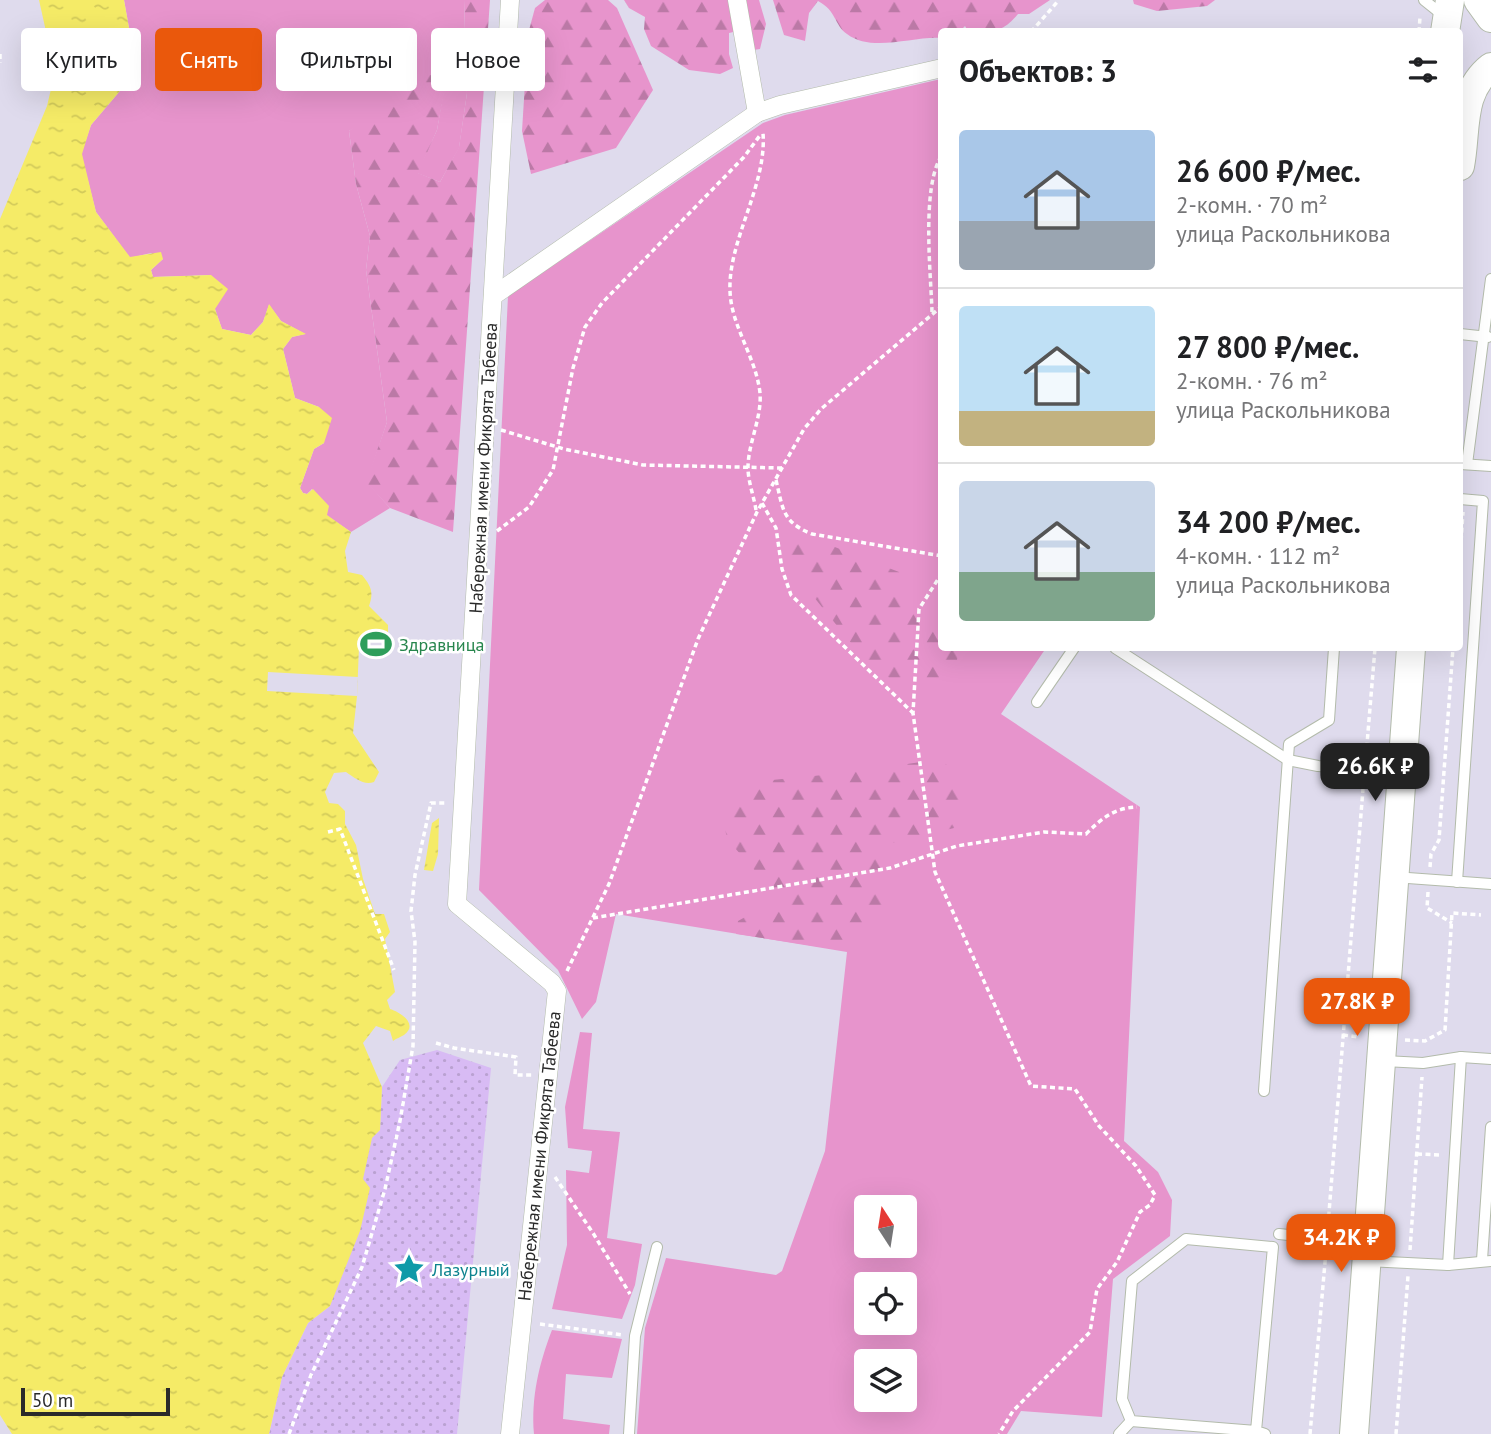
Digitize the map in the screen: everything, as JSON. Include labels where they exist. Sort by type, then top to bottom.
[{"type":"street","name":"Набережная имени Фикрята Табеева","points":[[510,0],[457,904],[552,983],[557,991],[510,1434]]},
{"type":"street","points":[[737,0],[757,113]]},
{"type":"street","points":[[1478,0],[1491,18]]},
{"type":"street","points":[[1463,142],[1468,102],[1474,85],[1491,67]]},
{"type":"street","points":[[493,296],[757,113],[779,105],[938,69]]},
{"type":"street","points":[[1354,1434],[1411,651]]},
{"type":"lane","points":[[1424,0],[1441,16]]},
{"type":"lane","points":[[1491,279],[1488,337],[1463,464],[1491,466]]},
{"type":"lane","points":[[1463,334],[1488,337]]},
{"type":"lane","points":[[1457,882],[1484,561],[1482,501],[1463,500]]},
{"type":"lane","points":[[1037,702],[1072,651]]},
{"type":"lane","points":[[1120,651],[1288,760],[1318,766],[1402,772]]},
{"type":"lane","points":[[1264,1091],[1289,744],[1329,720],[1334,651]]},
{"type":"lane","points":[[1394,877],[1491,884]]},
{"type":"lane","points":[[1381,1061],[1423,1063],[1461,1057],[1491,1059]]},
{"type":"lane","points":[[1448,1265],[1461,1057]]},
{"type":"lane","points":[[1279,1234],[1409,1263],[1448,1265],[1487,1261],[1491,1127]]},
{"type":"lane","points":[[1186,1238],[1273,1247],[1261,1433],[1131,1421],[1122,1399],[1132,1281],[1186,1238]]},
{"type":"lane","points":[[629,1434],[635,1336],[657,1247]]},
{"type":"lane","points":[[1119,1434],[1131,1421]]},
{"type":"path","points":[[1034,28],[1059,0]]},
{"type":"path","points":[[1424,28],[1441,16]]},
{"type":"path","points":[[0,54],[0,63]]},
{"type":"path","points":[[757,113],[764,153],[734,259],[730,290],[734,315],[751,355],[760,395],[748,468],[757,512]]},
{"type":"path","points":[[762,132],[744,157],[602,303],[585,327],[573,368],[558,447],[643,465],[782,468]]},
{"type":"path","points":[[932,313],[929,214],[938,161]]},
{"type":"path","points":[[566,972],[609,884],[698,639],[757,512],[776,478],[804,429],[821,410],[938,309]]},
{"type":"path","name":"Набережная имени Фикрята Табеева","points":[[494,521],[493,534],[529,508],[553,470],[558,447],[499,429],[498,442]]},
{"type":"path","points":[[776,478],[783,512],[795,527],[812,534],[938,555]]},
{"type":"path","points":[[762,503],[776,528],[782,569],[791,595],[913,713]]},
{"type":"path","points":[[938,579],[919,609],[913,713],[935,872],[1031,1086],[1075,1089],[1099,1126],[1136,1166],[1155,1195],[1150,1205],[1140,1212],[1117,1262],[1097,1289],[1090,1332],[1013,1411],[999,1434]]},
{"type":"path","points":[[1365,762],[1375,651]]},
{"type":"path","points":[[1452,923],[1427,908],[1431,853],[1439,840],[1453,651]]},
{"type":"path","points":[[1328,1231],[1363,789]]},
{"type":"path","points":[[289,1434],[311,1375],[362,1267],[397,1134],[413,1046],[415,942],[411,911],[415,875],[431,803],[462,804]]},
{"type":"path","points":[[593,918],[890,868],[957,846],[1044,832],[1086,834],[1105,815],[1123,808],[1138,807]]},
{"type":"path","points":[[328,832],[340,829],[394,970]]},
{"type":"path","points":[[1403,1040],[1425,1041],[1445,1030],[1452,913],[1481,915]]},
{"type":"path","points":[[1343,1035],[1362,1037]]},
{"type":"path","points":[[436,1043],[516,1058],[514,1075]]},
{"type":"path","points":[[1396,1434],[1422,1072]]},
{"type":"path","points":[[1418,1154],[1455,1155]]},
{"type":"path","points":[[551,1171],[593,1233],[641,1313]]},
{"type":"path","points":[[1310,1434],[1326,1246]]},
{"type":"path","points":[[529,1323],[635,1336]]},
{"type":"green space","points":[[124,0],[464,0],[465,28],[431,28],[431,82],[417,90],[417,28],[276,28],[276,91],[415,91],[349,131],[356,184],[370,236],[366,270],[387,422],[367,482],[390,508],[351,532],[326,515],[312,489],[307,494],[300,488],[314,449],[324,443],[319,407],[295,398],[283,349],[292,337],[305,334],[281,321],[269,305],[263,322],[251,335],[222,329],[215,309],[211,275],[153,277],[151,270],[163,259],[151,253],[130,258],[96,212],[81,154],[91,125],[120,91],[141,91],[141,28],[129,28]]},
{"type":"green space","points":[[464,0],[490,0],[488,28],[465,28]]},
{"type":"green space","points":[[545,0],[608,0],[617,8],[653,90],[616,148],[531,174],[522,131],[524,91],[545,91],[545,28],[530,28],[535,8]]},
{"type":"green space","points":[[624,0],[759,0],[766,24],[760,49],[747,51],[738,31],[729,33],[729,54],[733,68],[720,74],[689,70],[651,46],[644,29],[645,17],[629,8]]},
{"type":"green space","points":[[773,0],[1050,0],[1029,14],[1018,14],[1001,28],[938,28],[938,38],[880,43],[857,40],[847,34],[829,9],[818,1],[809,13],[805,41],[784,35]]},
{"type":"green space","points":[[1133,0],[1215,0],[1207,6],[1157,11],[1134,4]]},
{"type":"green space","points":[[431,75],[431,91],[444,91],[437,130],[418,173],[440,182],[459,147],[467,93],[484,91],[453,532],[390,508],[366,482],[387,422],[366,270],[370,236],[356,184],[349,131],[397,91],[417,91],[417,77]]},
{"type":"green space","points":[[938,80],[938,651],[1044,651],[1001,714],[1140,807],[1124,1141],[1158,1172],[1172,1200],[1170,1236],[1113,1279],[1102,1417],[1021,1411],[1007,1434],[637,1434],[645,1328],[666,1258],[776,1275],[782,1271],[825,1151],[847,952],[616,914],[596,1002],[582,1019],[558,970],[479,890],[508,296],[763,123],[785,115]]},
{"type":"green space","points":[[444,91],[467,91],[459,148],[440,182],[417,173],[437,130]]},
{"type":"green space","points":[[789,541],[822,542],[899,572],[906,598],[938,623],[938,651],[959,651],[954,679],[900,685],[868,664],[792,570]]},
{"type":"green space","points":[[942,759],[965,789],[954,828],[879,846],[886,906],[847,951],[736,934],[738,921],[779,898],[727,839],[721,807],[772,780]]},
{"type":"green space","points":[[580,1032],[592,1033],[583,1129],[620,1132],[607,1238],[642,1244],[635,1285],[622,1319],[552,1309],[567,1245],[566,1170],[589,1173],[592,1151],[568,1148],[565,1107]]},
{"type":"green space","points":[[552,1330],[622,1339],[612,1378],[566,1374],[563,1419],[610,1425],[609,1434],[534,1434],[537,1381]]},
{"type":"sand","name":"Лазурный","points":[[437,1050],[491,1068],[457,1434],[269,1434],[282,1377],[308,1323],[330,1306],[372,1137],[380,1130],[382,1087],[400,1060]]},
{"type":"water","points":[[39,0],[124,0],[129,28],[45,28]]},
{"type":"water","points":[[51,91],[120,91],[91,125],[82,154],[96,212],[130,257],[161,252],[163,259],[151,270],[153,277],[211,275],[228,289],[215,309],[222,329],[251,335],[263,322],[269,304],[281,321],[306,334],[292,337],[283,349],[295,398],[319,407],[332,418],[324,443],[314,449],[300,488],[307,494],[313,489],[329,506],[327,515],[351,532],[345,551],[348,572],[362,575],[371,593],[369,606],[388,625],[388,635],[359,647],[353,733],[379,772],[374,782],[370,783],[360,781],[346,772],[334,773],[325,792],[329,803],[338,804],[345,811],[345,824],[356,845],[363,879],[375,914],[384,914],[390,932],[385,939],[395,992],[387,1000],[390,1009],[403,1016],[410,1027],[404,1035],[393,1041],[390,1031],[376,1026],[363,1043],[382,1087],[380,1130],[372,1138],[363,1179],[370,1188],[360,1231],[330,1306],[308,1323],[282,1377],[269,1434],[12,1434],[0,1415],[0,219],[47,106]]},
{"type":"water","points":[[439,818],[438,854],[433,871],[424,870],[432,823]]},
{"type":"pier","points":[[268,672],[358,677],[357,696],[267,691]]},
{"type":"place","name":"Здравница","points":[[376,644]]},
{"type":"place","name":"Лазурный","points":[[409,1269]]}]
